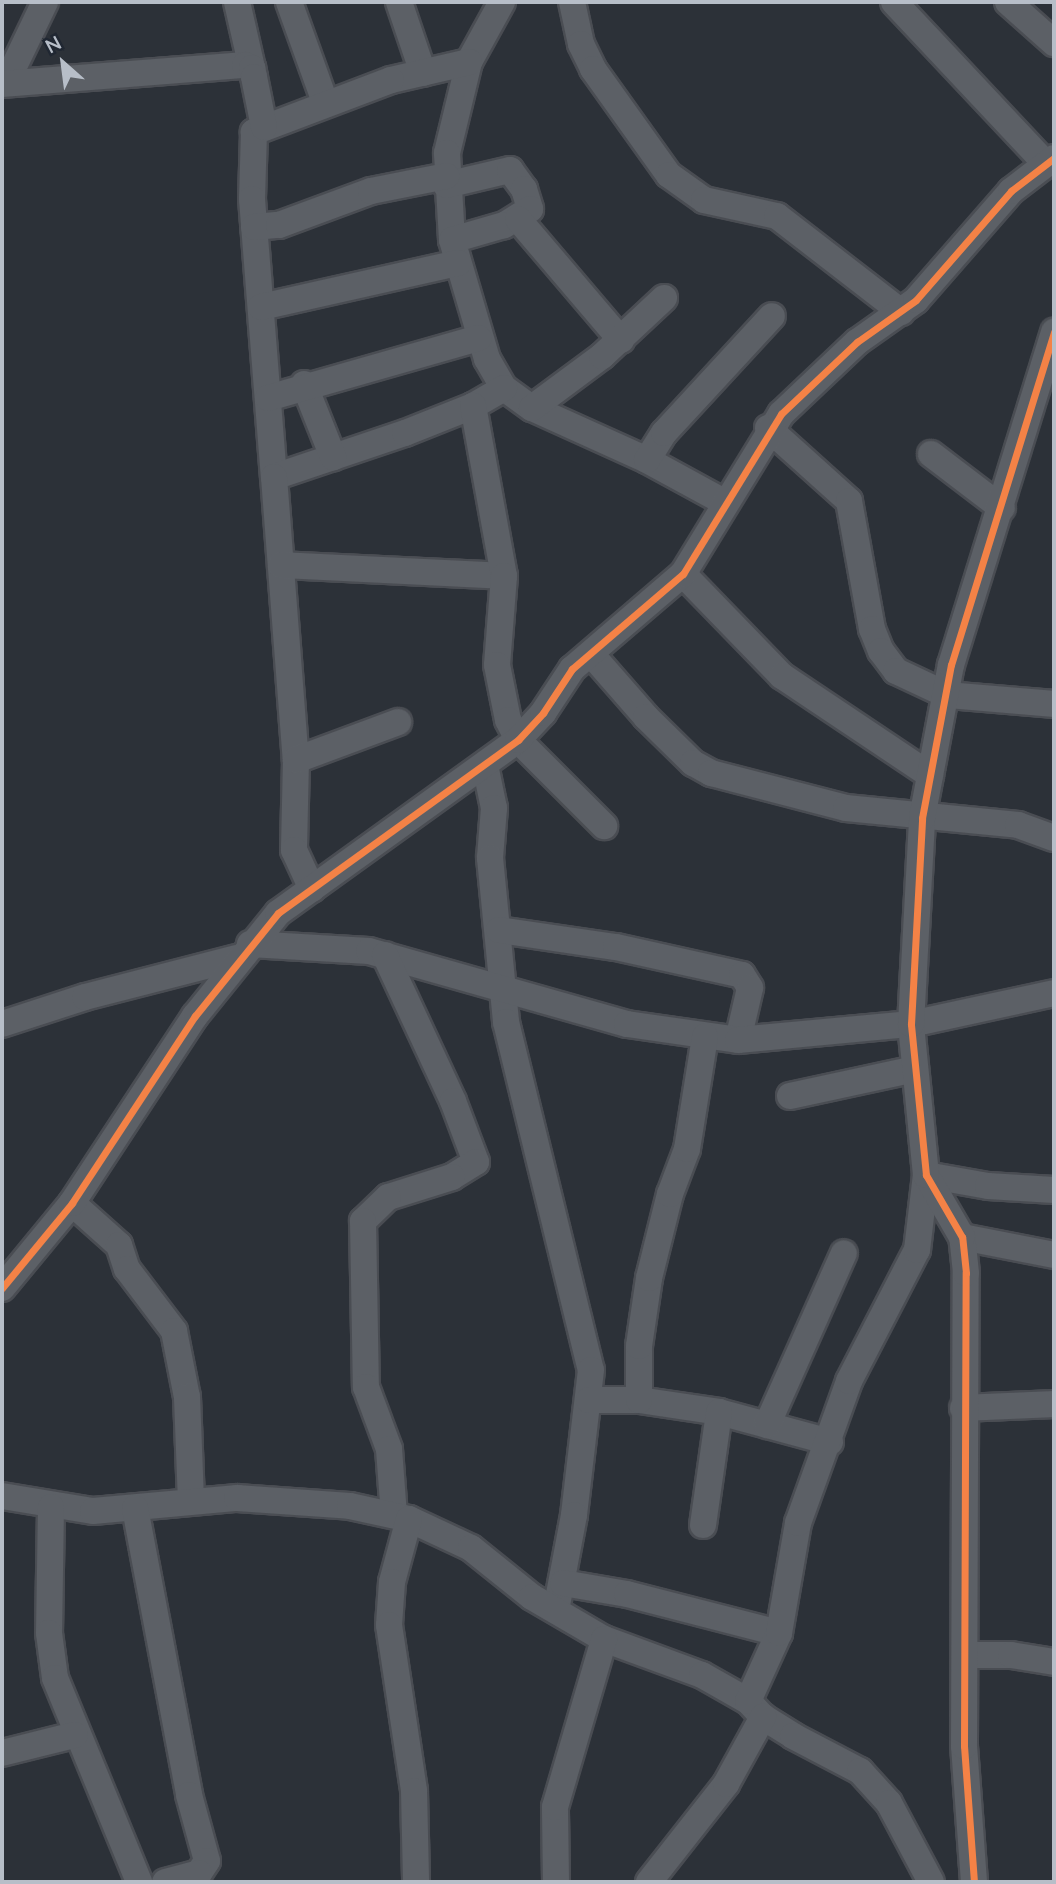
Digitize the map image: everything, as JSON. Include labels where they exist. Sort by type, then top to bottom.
[{"type":"street","points":[[4,83],[45,2]]},
{"type":"street","points":[[237,2],[264,127]]},
{"type":"street","points":[[289,2],[324,102]]},
{"type":"street","points":[[400,2],[423,73]]},
{"type":"street","points":[[502,2],[469,62],[450,128],[446,180],[455,251],[479,338],[504,388],[532,408],[647,460],[724,502]]},
{"type":"street","points":[[572,2],[581,44],[593,69],[669,175],[704,200],[786,222],[901,312]]},
{"type":"street","points":[[1008,2],[1054,43]]},
{"type":"street","points":[[2,1288],[72,1203],[243,951],[278,913],[518,740],[543,713],[566,675],[683,575],[768,428],[857,342],[901,312],[927,290],[1011,191],[1049,160],[908,6]]},
{"type":"street","points":[[312,889],[294,850],[296,760],[254,227],[254,132],[324,102],[469,62]]},
{"type":"street","points":[[4,83],[252,68]]},
{"type":"street","points":[[254,227],[279,225],[371,191],[513,171],[530,209],[518,219],[455,251],[261,307]]},
{"type":"street","points":[[518,219],[621,340]]},
{"type":"street","points":[[532,408],[621,340],[664,298]]},
{"type":"street","points":[[647,460],[664,433],[772,316]]},
{"type":"street","points":[[649,1882],[726,1784],[755,1709],[779,1633],[798,1523],[861,1352],[917,1250],[926,1175],[911,1024],[922,817],[951,665],[1054,337]]},
{"type":"street","points":[[268,398],[304,384],[479,338]]},
{"type":"street","points":[[304,384],[333,457]]},
{"type":"street","points":[[274,477],[473,406],[504,388]]},
{"type":"street","points":[[473,406],[504,576],[497,665],[503,706],[518,740],[604,826]]},
{"type":"street","points":[[768,428],[849,501],[859,540],[863,594],[881,651],[906,679],[947,695],[1054,704]]},
{"type":"street","points":[[931,454],[1002,508]]},
{"type":"street","points":[[281,565],[504,576]]},
{"type":"street","points":[[683,575],[782,676],[814,702],[930,775]]},
{"type":"street","points":[[592,654],[646,717],[701,769],[846,808],[1017,825],[1054,838]]},
{"type":"street","points":[[296,760],[398,722]]},
{"type":"street","points":[[485,765],[494,808],[490,858],[499,930],[502,985],[519,1087],[591,1370],[563,1583],[556,1610]]},
{"type":"street","points":[[499,930],[616,947],[742,975],[750,988],[738,1040]]},
{"type":"street","points":[[2,1024],[243,951],[346,948],[385,955],[502,985],[584,1014],[738,1040],[911,1024],[1054,993]]},
{"type":"street","points":[[385,955],[476,1162],[452,1177],[388,1197],[363,1221],[366,1387],[389,1449],[402,1517],[392,1582],[389,1625],[414,1791],[416,1882]]},
{"type":"street","points":[[639,1400],[639,1346],[649,1278],[670,1194],[687,1149],[705,1036]]},
{"type":"street","points":[[790,1096],[915,1069]]},
{"type":"street","points":[[926,1175],[988,1186],[1054,1190]]},
{"type":"street","points":[[926,1175],[962,1237],[966,1273],[963,1408],[965,1769],[974,1882]]},
{"type":"street","points":[[72,1203],[119,1245],[127,1269],[174,1331],[187,1397],[191,1500]]},
{"type":"street","points":[[962,1237],[1054,1255]]},
{"type":"street","points":[[767,1425],[844,1253]]},
{"type":"street","points":[[589,1400],[639,1400],[719,1412],[830,1442]]},
{"type":"street","points":[[963,1408],[1054,1404]]},
{"type":"street","points":[[703,1525],[719,1412]]},
{"type":"street","points":[[2,1496],[51,1507],[93,1511],[191,1500],[237,1498],[350,1506],[402,1517],[471,1548],[532,1597],[604,1639],[702,1675],[860,1771],[889,1803],[931,1882]]},
{"type":"street","points":[[51,1507],[51,1656],[75,1735],[127,1844],[139,1882]]},
{"type":"street","points":[[135,1508],[189,1795],[207,1861],[199,1873],[165,1882]]},
{"type":"street","points":[[563,1583],[627,1594],[779,1633]]},
{"type":"street","points":[[555,1882],[555,1807],[604,1639]]},
{"type":"street","points":[[966,1655],[1011,1655],[1054,1662]]},
{"type":"street","points":[[2,1753],[75,1735]]},
{"type":"cycle path","points":[[2,1288],[72,1203],[195,1016],[278,913],[518,740],[543,713],[572,669],[683,574],[781,414],[857,342],[916,300],[1011,191],[1054,158]]},
{"type":"cycle path","points":[[974,1882],[964,1746],[966,1273],[962,1237],[926,1175],[911,1024],[922,818],[951,665],[1054,332]]}]
